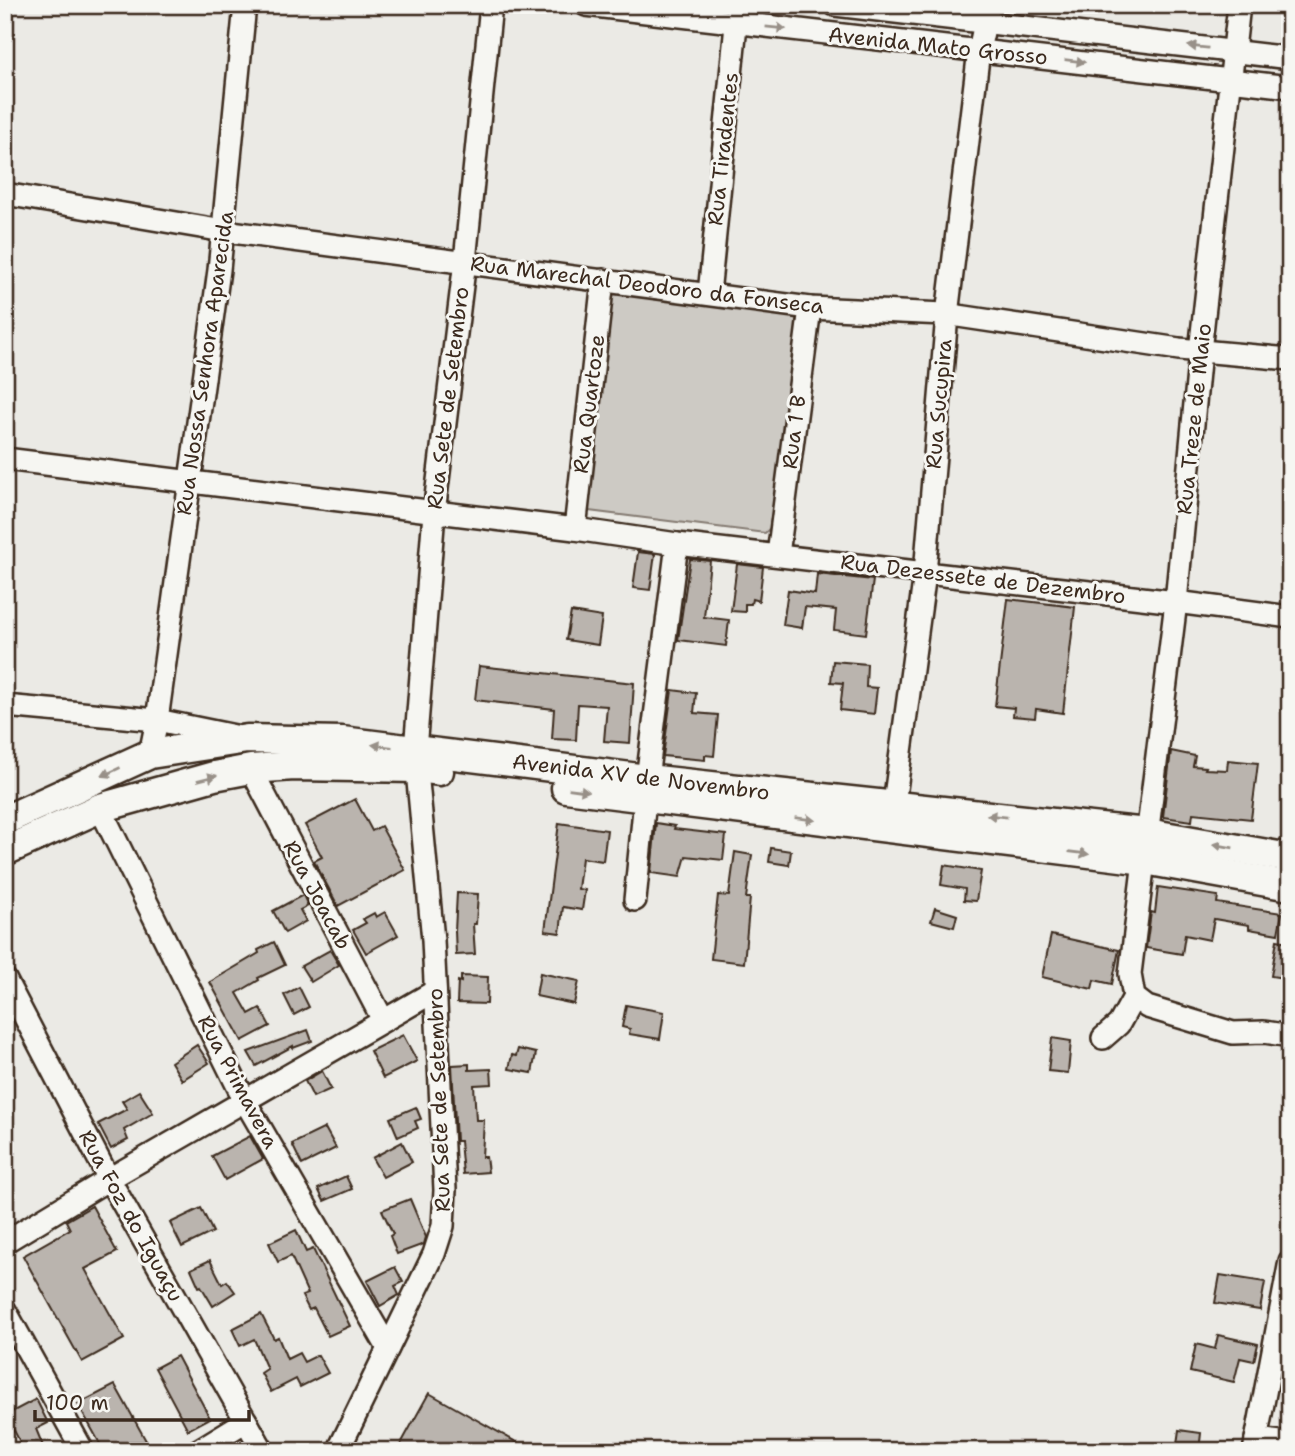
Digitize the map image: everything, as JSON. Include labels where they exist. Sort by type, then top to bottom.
[{"type":"main road","name":"Avenida XV de Novembro","points":[[5,820],[150,754],[247,739],[342,741],[416,759],[646,789],[893,817],[1147,832],[1290,858]]},
{"type":"main road","name":"Avenida XV de Novembro","points":[[5,851],[100,808],[214,776],[251,769],[416,759]]},
{"type":"main road","name":"Avenida XV de Novembro","points":[[893,817],[1290,886]]},
{"type":"street","name":"Rua Nossa Senhora Aparecida","points":[[150,754],[157,720],[223,231],[245,5]]},
{"type":"street","name":"Rua Sete de Setembro","points":[[338,1451],[434,1254],[443,1226],[445,1190],[433,940],[416,759],[434,513],[465,261],[491,5]]},
{"type":"street","name":"Avenida Mato Grosso","points":[[586,5],[737,15],[979,50],[1290,87]]},
{"type":"street","name":"Avenida Mato Grosso","points":[[835,5],[988,15],[1290,58]]},
{"type":"street","name":"Rua Treze de Maio","points":[[1134,997],[1129,974],[1176,602],[1200,351],[1239,5]]},
{"type":"street","name":"Rua Tiradentes","points":[[709,293],[737,15]]},
{"type":"street","name":"Rua Sucupira","points":[[893,817],[925,573],[947,314],[979,50],[988,15]]},
{"type":"street","name":"Rua Marechal Deodoro da Fonseca","points":[[5,194],[223,231],[810,308],[947,314],[1200,351],[1290,359]]},
{"type":"street","name":"Rua Quartoze","points":[[575,529],[603,280]]},
{"type":"street","name":"Rua 1 B","points":[[778,555],[810,308]]},
{"type":"street","name":"Rua Dezessete de Dezembro","points":[[5,460],[1290,617]]},
{"type":"street","points":[[635,900],[677,544]]},
{"type":"street","points":[[5,706],[157,720],[247,739]]},
{"type":"street","name":"Rua Joacab","points":[[251,769],[383,1020]]},
{"type":"street","name":"Rua Primavera","points":[[100,808],[246,1101],[388,1348]]},
{"type":"street","name":"Rua Foz do Iguaçu","points":[[5,979],[109,1179],[262,1451]]},
{"type":"street","points":[[5,1242],[435,991]]},
{"type":"street","points":[[1103,1038],[1119,1024],[1134,997],[1147,1007],[1233,1033],[1264,1032],[1290,1036]]},
{"type":"street","points":[[1290,1261],[1285,1306],[1255,1445],[1290,1443]]},
{"type":"street","points":[[5,1310],[83,1451]]},
{"type":"street","points":[[197,1451],[246,1421]]},
{"type":"shaded area","points":[[612,292],[794,315],[797,321],[770,528],[765,533],[589,511],[583,504]]},
{"type":"building","points":[[638,552],[655,554],[650,590],[633,588]]},
{"type":"building","points":[[690,559],[710,561],[704,617],[729,620],[726,646],[678,640]]},
{"type":"building","points":[[737,564],[763,567],[759,601],[752,599],[751,604],[745,604],[745,612],[731,611]]},
{"type":"building","points":[[817,574],[873,580],[866,634],[834,630],[836,610],[805,607],[802,628],[783,625],[788,590],[815,594]]},
{"type":"building","points":[[1008,599],[1075,607],[1063,713],[1036,709],[1035,718],[1013,716],[1014,708],[995,706]]},
{"type":"building","points":[[571,612],[602,617],[598,645],[566,640]]},
{"type":"building","points":[[833,661],[867,664],[866,687],[877,688],[874,714],[840,710],[843,683],[831,682]]},
{"type":"building","points":[[479,666],[634,683],[630,743],[604,741],[607,706],[578,704],[576,740],[552,739],[554,709],[475,700]]},
{"type":"building","points":[[672,690],[696,693],[694,713],[718,715],[714,756],[705,755],[705,760],[663,756]]},
{"type":"building","points":[[1171,751],[1195,756],[1193,766],[1206,767],[1205,769],[1227,770],[1228,760],[1258,763],[1251,819],[1193,813],[1192,821],[1163,817]]},
{"type":"building","points":[[355,799],[372,831],[381,826],[405,870],[338,906],[314,861],[322,857],[305,825]]},
{"type":"building","points":[[559,823],[607,830],[603,861],[582,858],[578,889],[585,890],[582,910],[563,907],[560,933],[545,931]]},
{"type":"building","points":[[656,823],[675,826],[674,829],[726,835],[723,860],[686,856],[680,877],[651,873]]},
{"type":"building","points":[[771,848],[791,851],[789,865],[769,862]]},
{"type":"building","points":[[735,852],[752,855],[746,898],[750,898],[744,963],[711,959],[718,895],[729,896]]},
{"type":"building","points":[[944,865],[981,871],[976,901],[964,900],[965,889],[941,885]]},
{"type":"building","points":[[1158,887],[1218,896],[1217,903],[1282,913],[1278,934],[1249,929],[1249,925],[1214,919],[1210,940],[1185,935],[1182,954],[1146,948]]},
{"type":"building","points":[[457,893],[478,894],[476,924],[473,924],[475,954],[456,955]]},
{"type":"building","points":[[303,895],[308,906],[300,910],[306,921],[285,933],[273,911]]},
{"type":"building","points":[[935,908],[957,915],[954,927],[931,921]]},
{"type":"building","points":[[385,912],[398,935],[366,953],[353,930],[366,923],[363,919],[374,913],[376,917]]},
{"type":"building","points":[[1051,935],[1119,950],[1112,984],[1094,980],[1092,989],[1042,977]]},
{"type":"building","points":[[1277,940],[1290,942],[1290,979],[1271,976]]},
{"type":"building","points":[[274,942],[285,965],[258,978],[259,980],[237,993],[249,1014],[260,1008],[270,1026],[242,1041],[210,982]]},
{"type":"building","points":[[330,950],[339,965],[311,982],[301,966]]},
{"type":"building","points":[[540,973],[579,981],[574,1004],[536,996]]},
{"type":"building","points":[[461,976],[488,977],[487,1004],[457,1003],[458,981],[461,982]]},
{"type":"building","points":[[299,987],[309,1007],[294,1015],[284,995]]},
{"type":"building","points":[[626,1005],[664,1012],[660,1039],[629,1034],[630,1029],[622,1027]]},
{"type":"building","points":[[308,1030],[312,1041],[293,1046],[256,1066],[248,1052]]},
{"type":"building","points":[[403,1035],[417,1061],[383,1078],[370,1051]]},
{"type":"building","points":[[1052,1038],[1071,1041],[1068,1073],[1048,1071]]},
{"type":"building","points":[[197,1045],[209,1063],[182,1080],[171,1062]]},
{"type":"building","points":[[518,1049],[536,1053],[532,1073],[509,1069],[512,1055],[516,1056]]},
{"type":"building","points":[[469,1064],[469,1070],[491,1069],[492,1084],[474,1085],[476,1120],[484,1120],[482,1157],[486,1157],[488,1172],[463,1174],[460,1141],[456,1141],[452,1065]]},
{"type":"building","points":[[322,1071],[331,1089],[313,1097],[305,1081]]},
{"type":"building","points":[[139,1091],[153,1113],[124,1130],[128,1140],[111,1149],[98,1124],[127,1109],[122,1101]]},
{"type":"building","points":[[416,1107],[421,1119],[415,1121],[418,1128],[398,1137],[390,1118]]},
{"type":"building","points":[[325,1128],[336,1148],[302,1165],[292,1144]]},
{"type":"building","points":[[250,1136],[263,1159],[225,1180],[212,1156]]},
{"type":"building","points":[[402,1142],[412,1162],[383,1177],[372,1158]]},
{"type":"building","points":[[346,1176],[352,1189],[324,1201],[318,1189]]},
{"type":"building","points":[[410,1199],[426,1237],[424,1244],[397,1254],[390,1236],[393,1234],[382,1210]]},
{"type":"building","points":[[92,1206],[117,1252],[85,1269],[124,1339],[82,1362],[23,1256],[70,1229],[66,1221]]},
{"type":"building","points":[[201,1208],[213,1232],[182,1247],[170,1223]]},
{"type":"building","points":[[296,1230],[306,1252],[313,1249],[350,1326],[328,1336],[314,1308],[309,1310],[302,1296],[308,1294],[291,1256],[278,1262],[269,1243]]},
{"type":"building","points":[[210,1260],[222,1284],[227,1281],[235,1292],[213,1306],[201,1286],[199,1287],[191,1269]]},
{"type":"building","points":[[395,1267],[403,1282],[395,1286],[399,1295],[380,1306],[367,1281]]},
{"type":"building","points":[[1220,1275],[1265,1282],[1260,1310],[1215,1303]]},
{"type":"building","points":[[261,1314],[274,1339],[278,1337],[287,1359],[299,1353],[304,1362],[318,1355],[328,1373],[300,1387],[296,1379],[271,1392],[261,1373],[267,1369],[254,1339],[240,1346],[232,1329]]},
{"type":"building","points":[[1218,1335],[1258,1344],[1254,1361],[1240,1358],[1234,1382],[1190,1372],[1196,1344],[1215,1349]]},
{"type":"building","points":[[177,1356],[210,1418],[188,1430],[155,1368]]},
{"type":"building","points":[[115,1385],[149,1446],[140,1451],[104,1451],[78,1404]]},
{"type":"building","points":[[429,1393],[532,1451],[397,1451]]},
{"type":"building","points":[[36,1399],[48,1423],[36,1429],[45,1451],[5,1451],[5,1448],[20,1442],[6,1415]]},
{"type":"building","points":[[1179,1430],[1201,1433],[1199,1451],[1176,1451]]}]
